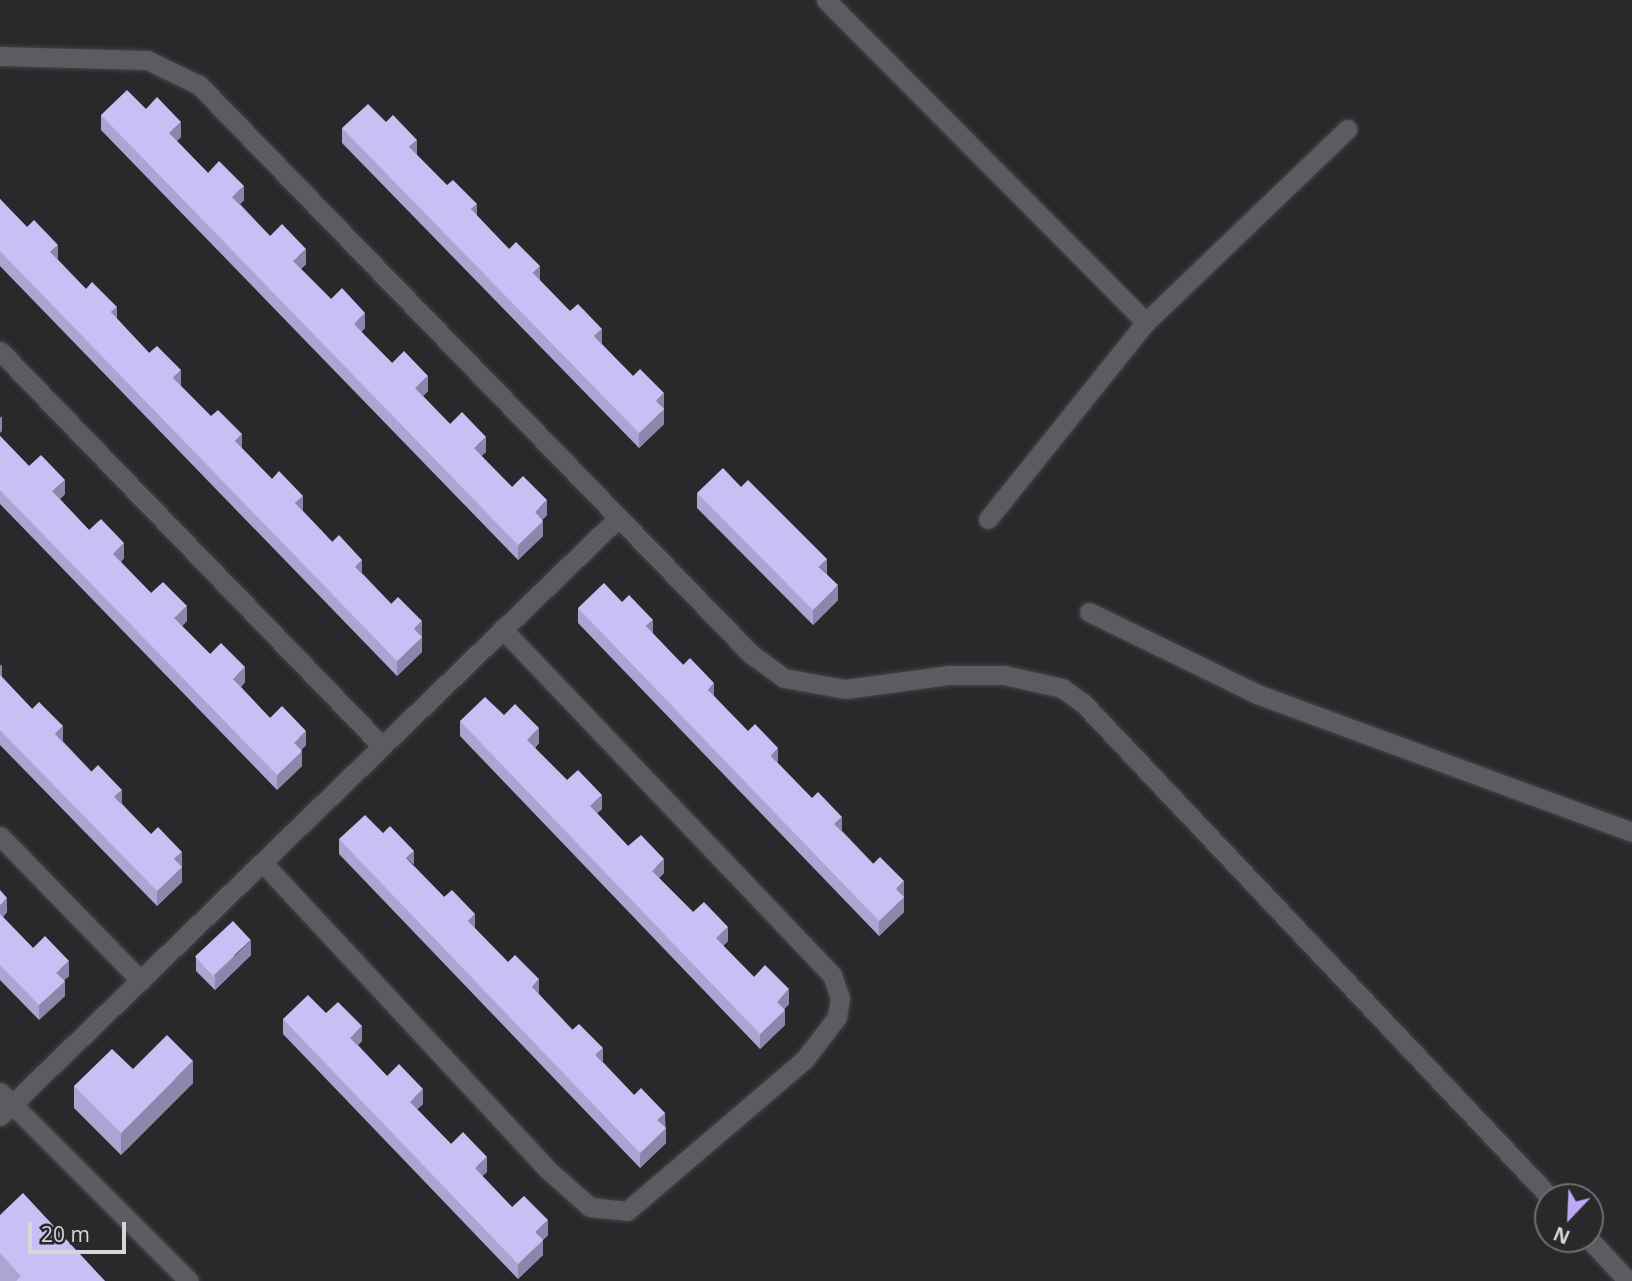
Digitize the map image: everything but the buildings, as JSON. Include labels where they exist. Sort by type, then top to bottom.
[{"type":"street","points":[[826,0],[1146,321]]},
{"type":"street","points":[[0,56],[147,60],[199,85],[751,654],[784,678],[845,689],[948,675],[1004,676],[1062,688],[1083,702],[1537,1183]]},
{"type":"street","points":[[988,519],[1146,321],[1347,129]]},
{"type":"street","points":[[0,351],[381,745]]},
{"type":"street","points":[[189,1281],[4,1104],[141,981],[381,745],[619,517]]},
{"type":"street","points":[[1089,612],[1257,694],[1632,832]]},
{"type":"street","points":[[263,863],[547,1169],[590,1207],[627,1211],[804,1060],[836,1017],[840,998],[832,975],[502,629]]},
{"type":"street","points":[[0,836],[141,981]]},
{"type":"street","points":[[1602,1253],[1628,1281]]}]
